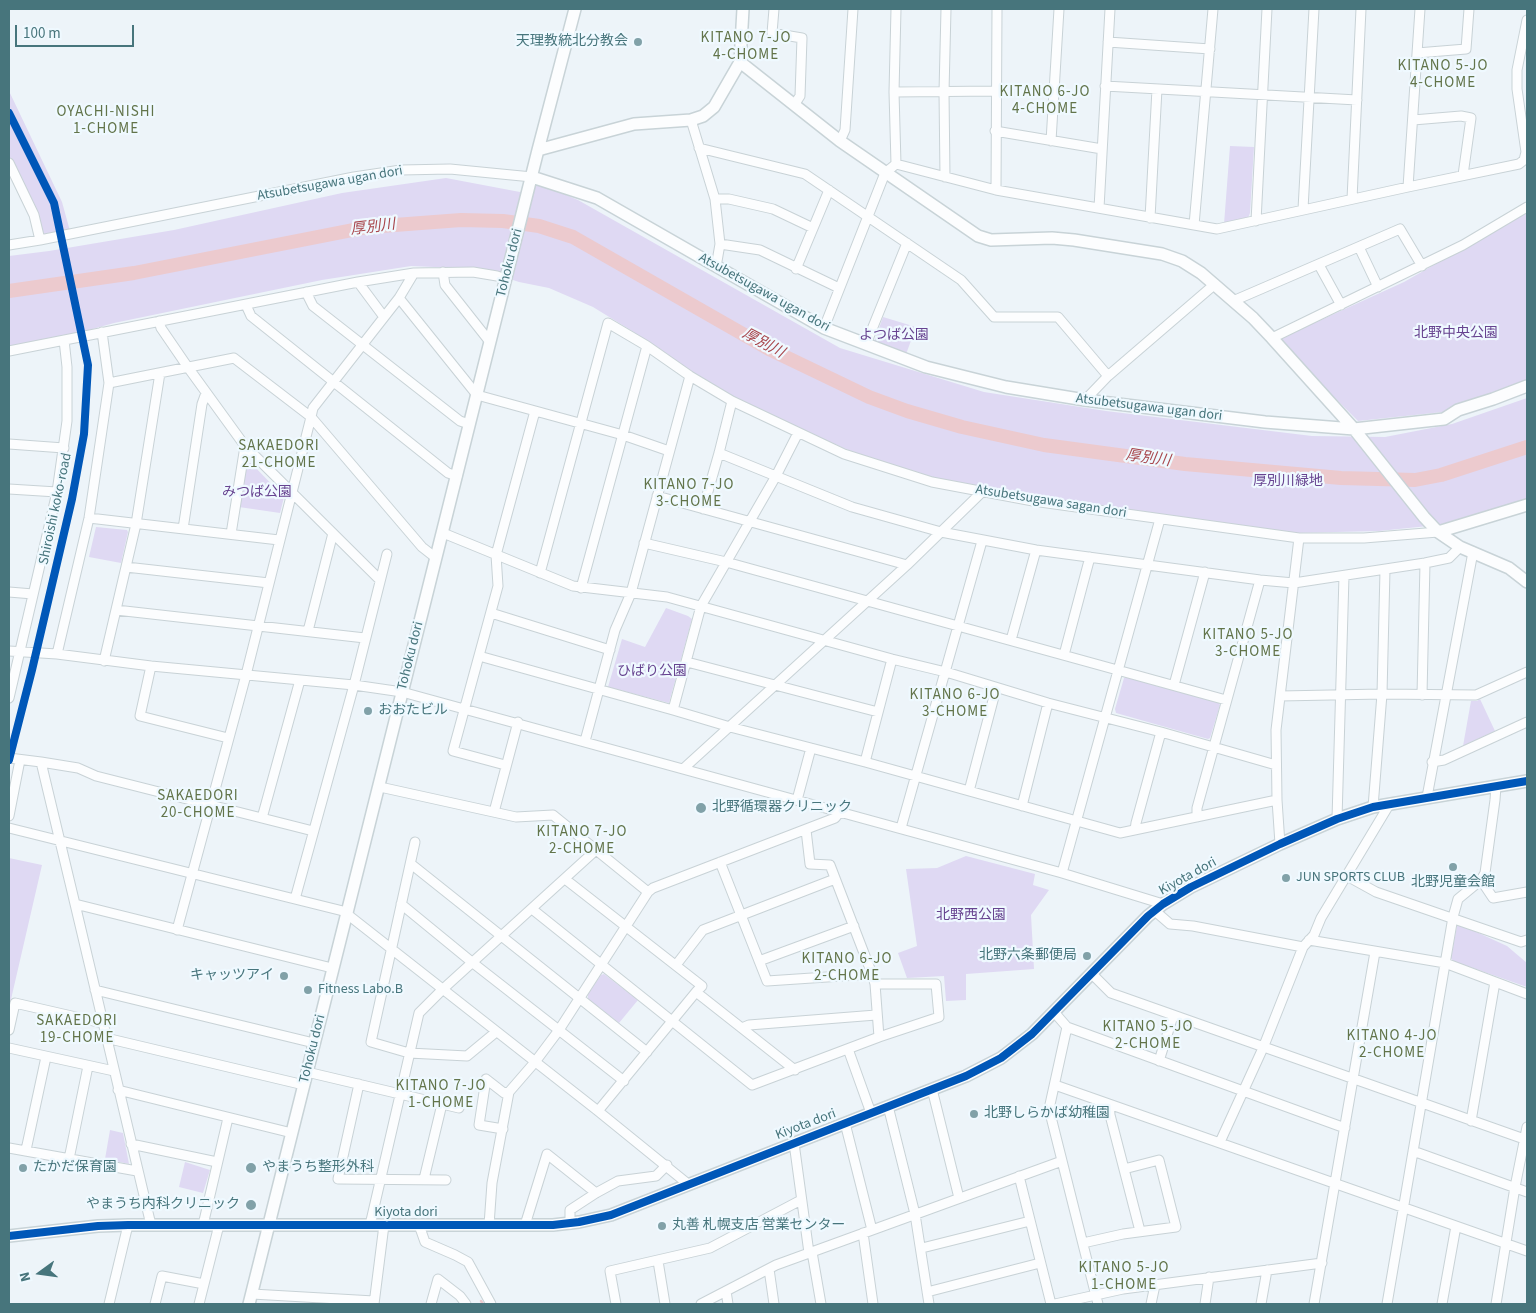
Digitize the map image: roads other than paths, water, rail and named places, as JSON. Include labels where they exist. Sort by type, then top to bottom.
[{"type":"street","name":"Tohoku dori","points":[[250,1299],[575,9]]},
{"type":"street","points":[[538,150],[634,124],[691,120],[703,116],[714,107],[740,62],[743,9]]},
{"type":"street","points":[[774,9],[772,33],[802,38],[800,96],[794,105]]},
{"type":"street","points":[[840,142],[845,130],[853,9]]},
{"type":"street","points":[[896,9],[894,92],[896,164]]},
{"type":"street","points":[[945,177],[944,92],[946,9]]},
{"type":"street","points":[[996,190],[997,9]]},
{"type":"street","points":[[1051,141],[1059,9]]},
{"type":"street","points":[[1099,208],[1110,9]]},
{"type":"street","points":[[1194,225],[1213,9]]},
{"type":"street","points":[[1256,221],[1267,9]]},
{"type":"street","points":[[1303,209],[1314,9]]},
{"type":"street","points":[[1352,199],[1361,9]]},
{"type":"street","points":[[1408,186],[1420,9]]},
{"type":"street","points":[[1417,53],[1466,49],[1469,9]]},
{"type":"street","points":[[896,164],[996,190],[1217,229],[1408,186],[1519,164],[1524,160],[1526,152],[1517,89],[1517,70],[1527,20]]},
{"type":"street","points":[[1108,42],[1210,49]]},
{"type":"street","points":[[740,62],[840,142],[978,236],[991,240],[1052,238],[1074,240],[1162,254],[1182,260],[1215,284],[1272,338],[1368,445],[1418,510],[1438,532],[1460,547],[1509,568],[1527,582]]},
{"type":"street","points":[[1105,86],[1357,100]]},
{"type":"street","points":[[1150,218],[1157,89]]},
{"type":"street","points":[[894,92],[996,92]]},
{"type":"street","points":[[1413,120],[1461,116],[1471,118],[1464,175]]},
{"type":"street","points":[[691,120],[715,199],[720,244],[716,267]]},
{"type":"street","points":[[995,131],[1102,149]]},
{"type":"street","points":[[699,148],[805,174],[961,280],[994,317],[1058,316],[1108,376]]},
{"type":"street","points":[[9,163],[34,215],[40,240]]},
{"type":"street","points":[[824,328],[885,173],[896,164]]},
{"type":"street","name":"Atsubetsugawa ugan dori","points":[[9,245],[354,177],[401,170],[450,169],[532,177],[598,198],[824,328],[926,367],[1006,388],[1085,400],[1265,422],[1354,429],[1444,418],[1458,410],[1527,386]]},
{"type":"street","points":[[796,269],[829,190]]},
{"type":"street","points":[[715,199],[729,198],[774,209],[813,228]]},
{"type":"street","points":[[1272,338],[1463,246],[1527,206]]},
{"type":"street","points":[[1233,301],[1400,229],[1422,266]]},
{"type":"street","points":[[866,344],[907,243]]},
{"type":"street","points":[[720,244],[760,250],[796,269],[839,288]]},
{"type":"street","points":[[1358,247],[1378,287]]},
{"type":"street","points":[[1319,265],[1341,305]]},
{"type":"street","points":[[9,351],[414,272],[473,272],[506,279]]},
{"type":"street","points":[[177,930],[246,675],[313,408],[400,298],[414,272]]},
{"type":"street","points":[[443,272],[445,284],[490,342]]},
{"type":"street","points":[[358,282],[384,317]]},
{"type":"street","points":[[1085,400],[1108,376],[1215,284]]},
{"type":"street","points":[[306,292],[313,306],[460,421],[469,424]]},
{"type":"street","points":[[400,298],[477,395],[623,435],[669,451]]},
{"type":"street","points":[[246,305],[251,316],[448,473],[457,476]]},
{"type":"street","points":[[159,321],[187,366],[245,446],[380,580]]},
{"type":"street","name":"Atsubetsugawa sagan dori","points":[[581,423],[608,323],[648,346],[690,376],[732,401],[844,454],[932,482],[982,492],[1033,501],[1299,538],[1364,538],[1438,532],[1527,506]]},
{"type":"street","points":[[56,654],[89,518],[109,383],[102,332]]},
{"type":"street","points":[[9,698],[57,492],[64,448],[67,420],[67,367],[64,340]]},
{"type":"street","points":[[581,588],[648,346]]},
{"type":"street","points":[[109,383],[234,358],[311,417],[422,547],[436,558]]},
{"type":"street","points":[[104,660],[136,524],[160,373]]},
{"type":"street","points":[[585,741],[615,630],[631,593],[690,376]]},
{"type":"street","points":[[182,529],[202,404],[206,393]]},
{"type":"street","points":[[702,508],[719,453],[732,401]]},
{"type":"street","points":[[505,766],[453,751],[498,586],[496,555],[535,411]]},
{"type":"street","points":[[540,573],[581,423]]},
{"type":"street","points":[[673,710],[701,606],[776,476],[798,433]]},
{"type":"street","points":[[9,444],[64,448]]},
{"type":"street","points":[[230,534],[245,446]]},
{"type":"street","points":[[719,453],[852,507],[941,532],[1036,550],[1260,580],[1294,584],[1385,570],[1449,558],[1460,547]]},
{"type":"street","points":[[9,488],[57,492]]},
{"type":"street","points":[[683,769],[907,564],[982,492]]},
{"type":"street","points":[[657,496],[907,564]]},
{"type":"street","points":[[89,518],[280,540]]},
{"type":"street","points":[[1062,873],[1160,519]]},
{"type":"street","points":[[308,631],[332,533]]},
{"type":"street","points":[[443,533],[581,588],[668,597],[892,659],[946,672],[1048,703],[1214,746],[1276,765]]},
{"type":"street","points":[[1280,844],[1276,730],[1299,538]]},
{"type":"street","points":[[902,828],[982,541]]},
{"type":"street","points":[[644,543],[726,562],[1226,700]]},
{"type":"street","points":[[1011,640],[1036,550]]},
{"type":"street","points":[[1427,797],[1432,762],[1473,552]]},
{"type":"street","points":[[295,899],[354,685],[387,554]]},
{"type":"street","points":[[1064,655],[1090,557]]},
{"type":"street","points":[[1422,695],[1425,563]]},
{"type":"street","points":[[126,567],[269,583]]},
{"type":"street","points":[[1373,807],[1382,694],[1385,570]]},
{"type":"street","points":[[1174,685],[1205,572]]},
{"type":"street","points":[[1337,819],[1344,576]]},
{"type":"street","points":[[1196,817],[1226,700],[1260,580]]},
{"type":"street","points":[[9,592],[33,594]]},
{"type":"street","points":[[116,610],[365,638]]},
{"type":"street","points":[[491,613],[610,650]]},
{"type":"street","points":[[9,651],[56,654],[150,666],[354,685],[402,692],[518,722],[839,813],[902,828],[1062,873],[1159,907],[1170,924],[1445,963],[1527,994]]},
{"type":"street","points":[[479,656],[730,727],[865,762],[1120,833],[1277,800]]},
{"type":"street","points":[[865,762],[892,659]]},
{"type":"street","points":[[686,662],[878,712]]},
{"type":"street","points":[[150,666],[140,716],[228,738]]},
{"type":"street","points":[[1280,696],[1476,695],[1527,672]]},
{"type":"street","points":[[262,818],[300,680]]},
{"type":"street","points":[[969,791],[996,688]]},
{"type":"street","points":[[1022,806],[1048,703]]},
{"type":"street","points":[[494,812],[518,722]]},
{"type":"street","points":[[1432,762],[1444,760],[1527,722]]},
{"type":"street","points":[[1135,830],[1162,732]]},
{"type":"street","points":[[797,800],[810,748]]},
{"type":"street","points":[[9,758],[78,768],[96,776],[313,830]]},
{"type":"street","points":[[9,816],[20,760]]},
{"type":"street","points":[[41,762],[151,1224]]},
{"type":"street","name":"Kiyota dori","points":[[9,1236],[98,1226],[151,1224],[370,1226],[570,1224],[611,1215],[966,1076],[1001,1058],[1032,1034],[1159,907],[1191,887],[1280,844],[1337,819],[1373,807],[1527,781]]},
{"type":"street","points":[[1387,1304],[1453,917],[1458,900],[1481,880],[1485,873],[1496,786]]},
{"type":"street","points":[[380,787],[516,817],[553,815],[648,892]]},
{"type":"street","points":[[1220,1142],[1263,1048],[1306,944],[1314,935],[1321,918],[1389,805]]},
{"type":"street","points":[[489,1225],[492,1183],[509,1092],[559,1030],[648,892],[653,888],[806,830],[835,818],[839,813]]},
{"type":"street","points":[[9,828],[347,913],[667,1165],[688,1184]]},
{"type":"street","points":[[806,830],[810,864],[830,865],[876,984],[876,1015],[879,1037]]},
{"type":"street","points":[[415,842],[371,1042],[409,1053],[467,1056],[496,1032]]},
{"type":"street","points":[[370,1226],[419,1013],[596,850]]},
{"type":"street","points":[[720,862],[767,982],[872,974]]},
{"type":"street","points":[[411,864],[647,1052]]},
{"type":"street","points":[[1347,876],[1376,892],[1521,942],[1527,940]]},
{"type":"street","points":[[565,879],[702,986],[598,1111]]},
{"type":"street","points":[[676,965],[703,930],[835,879]]},
{"type":"street","points":[[1481,880],[1493,898],[1527,892]]},
{"type":"street","points":[[75,904],[332,968]]},
{"type":"street","points":[[401,904],[624,1081]]},
{"type":"street","points":[[532,910],[752,1085],[939,1016],[936,984],[876,984]]},
{"type":"street","points":[[759,961],[854,926]]},
{"type":"street","points":[[1314,1304],[1375,952]]},
{"type":"street","points":[[1092,974],[1111,993],[1526,1140]]},
{"type":"street","points":[[1471,1121],[1495,982]]},
{"type":"street","points":[[95,990],[314,1043]]},
{"type":"street","points":[[696,992],[795,1070]]},
{"type":"street","points":[[9,1030],[15,1003],[102,1023]]},
{"type":"street","points":[[1054,1012],[1067,1027],[1344,1128]]},
{"type":"street","points":[[742,1028],[749,1025],[876,1015]]},
{"type":"street","points":[[1158,1061],[1173,1016]]},
{"type":"street","points":[[1067,1027],[1049,1109],[1098,1304]]},
{"type":"street","points":[[106,1038],[304,1085]]},
{"type":"street","points":[[9,1048],[114,1071]]},
{"type":"street","points":[[848,1049],[872,1113]]},
{"type":"street","points":[[26,1150],[46,1057]]},
{"type":"street","points":[[69,1159],[88,1066]]},
{"type":"street","points":[[308,1072],[459,1108]]},
{"type":"street","points":[[503,1129],[479,1125],[486,1079],[504,1093],[509,1092]]},
{"type":"street","points":[[358,1084],[338,1179],[446,1180]]},
{"type":"street","points":[[1055,1085],[1527,1252]]},
{"type":"street","points":[[932,1089],[959,1198]]},
{"type":"street","points":[[118,1090],[292,1133]]},
{"type":"street","points":[[424,1179],[442,1104]]},
{"type":"street","points":[[1109,1104],[1110,1115],[1140,1231]]},
{"type":"street","points":[[888,1106],[915,1214],[922,1248],[929,1304]]},
{"type":"street","points":[[203,1225],[228,1118]]},
{"type":"street","points":[[845,1123],[867,1232],[873,1304]]},
{"type":"street","points":[[1496,1304],[1527,1127]]},
{"type":"street","points":[[794,1143],[801,1200],[820,1304]]},
{"type":"street","points":[[131,1144],[217,1162]]},
{"type":"street","points":[[9,1148],[138,1171]]},
{"type":"street","points":[[1413,1151],[1527,1192]]},
{"type":"street","points":[[525,1225],[547,1154],[596,1193]]},
{"type":"street","points":[[1083,1243],[1140,1231],[1176,1227],[1159,1160],[1124,1169]]},
{"type":"street","points":[[701,1304],[769,1269],[1062,1161]]},
{"type":"street","points":[[570,1224],[570,1210],[596,1193],[618,1181],[656,1176],[667,1165]]},
{"type":"street","points":[[1019,1176],[1040,1263],[1053,1304],[1096,1294],[1155,1285],[1322,1263]]},
{"type":"street","points":[[616,1304],[610,1272],[710,1248],[801,1200]]},
{"type":"street","points":[[922,1248],[1030,1221]]},
{"type":"street","points":[[109,1304],[128,1225]]},
{"type":"street","points":[[199,1304],[219,1225]]},
{"type":"street","points":[[250,1299],[374,1303],[384,1225]]},
{"type":"street","points":[[419,1225],[425,1242],[468,1262],[491,1304]]},
{"type":"street","points":[[1442,1304],[1456,1226]]},
{"type":"street","points":[[658,1261],[665,1304]]},
{"type":"street","points":[[927,1292],[1040,1263]]},
{"type":"street","points":[[769,1269],[774,1304]]},
{"type":"street","points":[[1261,1304],[1267,1270]]},
{"type":"street","points":[[155,1304],[162,1276],[204,1284]]},
{"type":"street","points":[[1205,1304],[1209,1277]]},
{"type":"street","points":[[431,1304],[438,1279],[460,1296],[466,1304]]},
{"type":"street","points":[[1152,1304],[1155,1285]]},
{"type":"street","points":[[726,1291],[728,1304]]},
{"type":"waterway","name":"厚別川","points":[[9,291],[134,273],[368,227],[461,220],[503,221],[539,226],[573,237],[769,349],[869,397],[907,411],[962,427],[1044,445],[1185,464],[1341,478],[1415,480],[1441,475],[1527,447]]},
{"type":"place","name":"天理教統北分教会","points":[[638,42]]},
{"type":"place","name":"おおたビル","points":[[368,711]]},
{"type":"place","name":"北野循環器クリニック","points":[[701,808]]},
{"type":"place","name":"北野児童会館","points":[[1453,867]]},
{"type":"place","name":"JUN SPORTS CLUB","points":[[1286,878]]},
{"type":"place","name":"北野六条郵便局","points":[[1087,956]]},
{"type":"place","name":"キャッツアイ","points":[[284,976]]},
{"type":"place","name":"Fitness Labo.B","points":[[308,990]]},
{"type":"place","name":"北野しらかば幼稚園","points":[[974,1114]]},
{"type":"place","name":"たかだ保育園","points":[[23,1168]]},
{"type":"place","name":"やまうち整形外科","points":[[251,1168]]},
{"type":"place","name":"やまうち内科クリニック","points":[[251,1205]]},
{"type":"place","name":"丸善 札幌支店 営業センター","points":[[662,1226]]},
{"type":"district","name":"KITANO 7-JO 4-CHOME","points":[[746,48]]},
{"type":"district","name":"KITANO 5-JO 4-CHOME","points":[[1443,76]]},
{"type":"district","name":"KITANO 6-JO 4-CHOME","points":[[1045,102]]},
{"type":"district","name":"OYACHI-NISHI 1-CHOME","points":[[106,122]]},
{"type":"district","name":"SAKAEDORI 21-CHOME","points":[[279,456]]},
{"type":"district","name":"KITANO 7-JO 3-CHOME","points":[[689,494]]},
{"type":"district","name":"KITANO 5-JO 3-CHOME","points":[[1248,644]]},
{"type":"district","name":"KITANO 6-JO 3-CHOME","points":[[955,704]]},
{"type":"district","name":"SAKAEDORI 20-CHOME","points":[[198,806]]},
{"type":"district","name":"KITANO 7-JO 2-CHOME","points":[[582,842]]},
{"type":"district","name":"KITANO 6-JO 2-CHOME","points":[[847,968]]},
{"type":"district","name":"SAKAEDORI 19-CHOME","points":[[77,1030]]},
{"type":"district","name":"KITANO 5-JO 2-CHOME","points":[[1148,1036]]},
{"type":"district","name":"KITANO 4-JO 2-CHOME","points":[[1392,1046]]},
{"type":"district","name":"KITANO 7-JO 1-CHOME","points":[[441,1096]]},
{"type":"district","name":"KITANO 5-JO 1-CHOME","points":[[1124,1278]]},
{"type":"park label","name":"北野中央公園","points":[[1456,334]]},
{"type":"park label","name":"よつば公園","points":[[894,336]]},
{"type":"park label","name":"厚別川緑地","points":[[1288,482]]},
{"type":"park label","name":"みつば公園","points":[[257,493]]},
{"type":"park label","name":"ひばり公園","points":[[652,672]]},
{"type":"park label","name":"北野西公園","points":[[971,916]]}]
